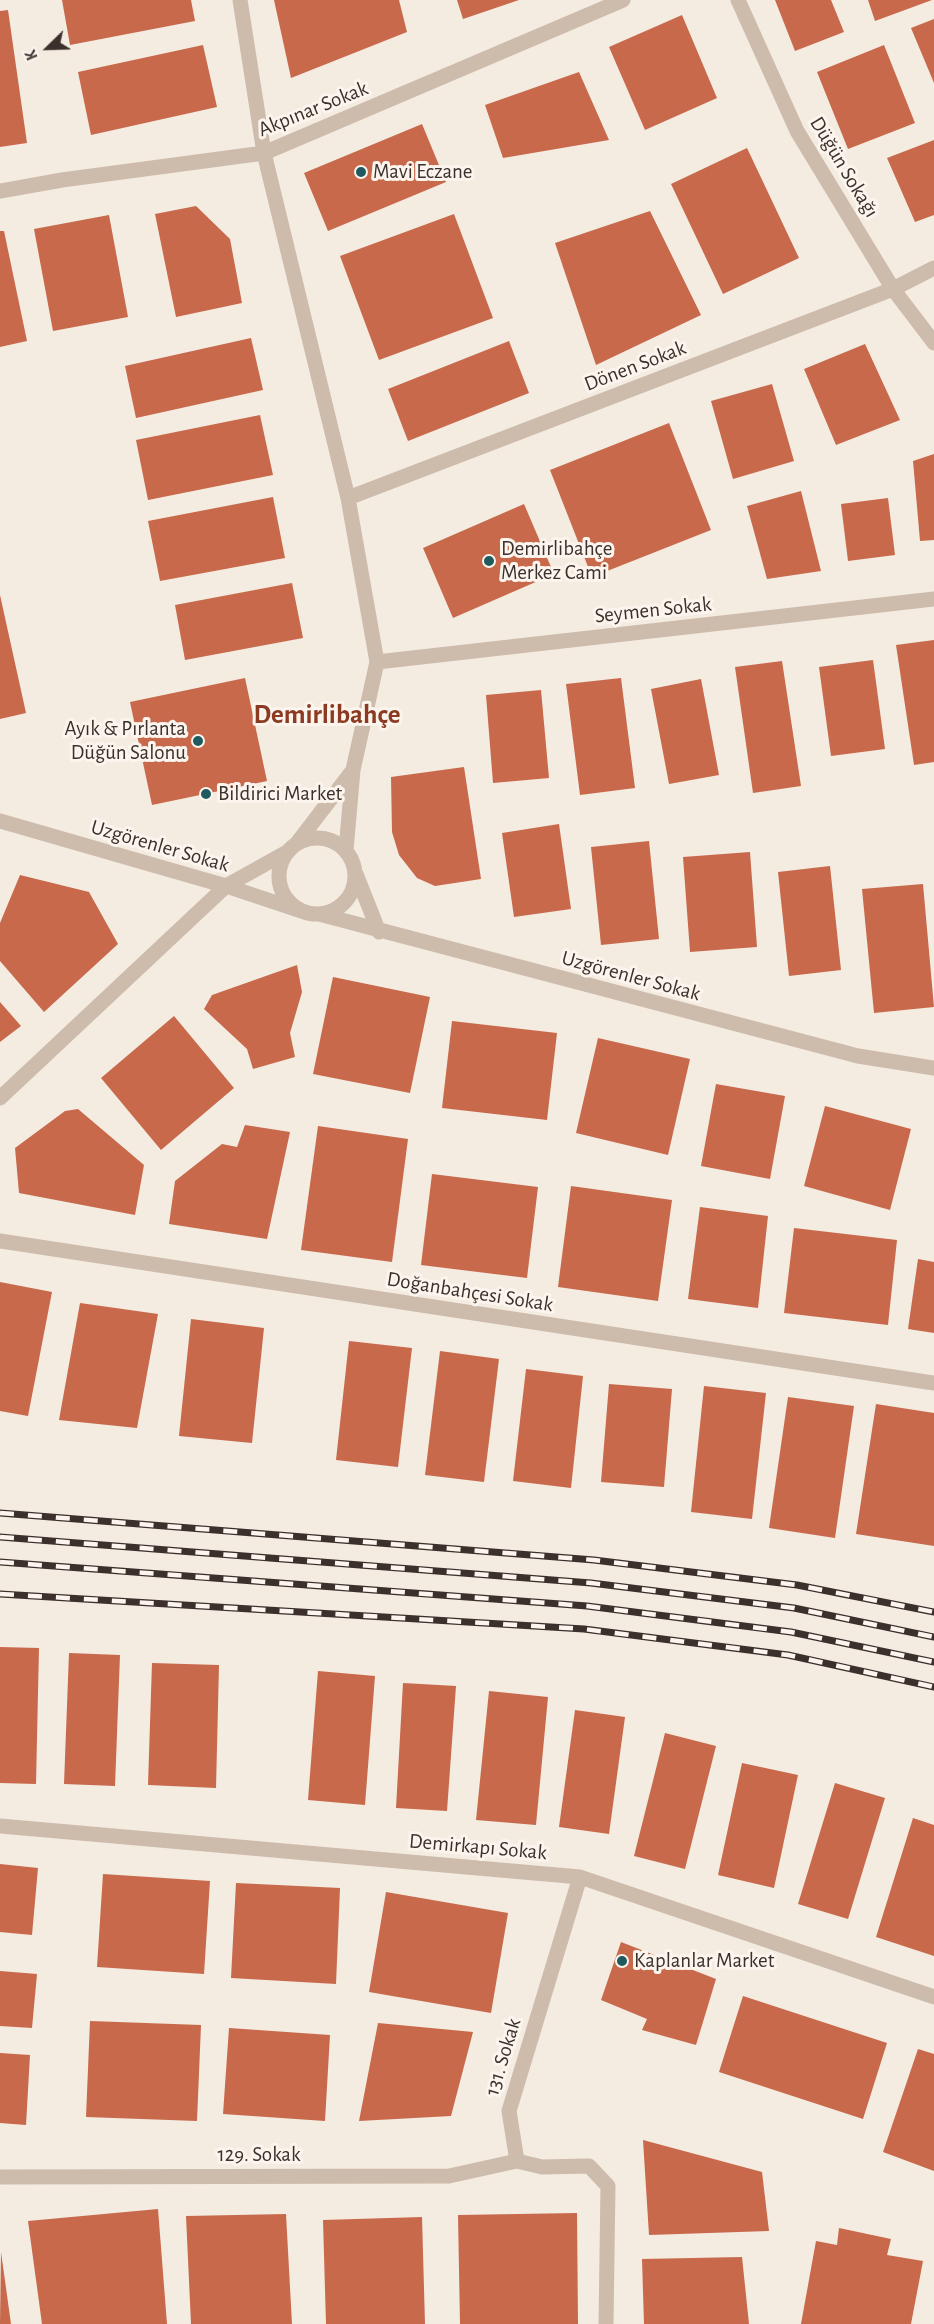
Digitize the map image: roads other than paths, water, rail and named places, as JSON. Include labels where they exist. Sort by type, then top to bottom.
[{"type":"street","points":[[240,0],[264,153],[348,498],[377,662],[353,770],[346,850],[379,932]]},
{"type":"street","name":"Akpınar Sokak","points":[[0,191],[62,180],[264,153],[623,0]]},
{"type":"street","name":"Düğün Sokağı","points":[[738,0],[797,131],[893,289],[934,343]]},
{"type":"street","name":"Dönen Sokak","points":[[348,498],[893,289],[934,268]]},
{"type":"street","name":"Seymen Sokak","points":[[377,662],[934,599]]},
{"type":"street","points":[[353,770],[281,863],[280,888],[296,908],[313,914],[342,906],[354,886],[356,874]]},
{"type":"street","name":"Uzgörenler Sokak","points":[[0,821],[379,932],[858,1056],[934,1068]]},
{"type":"street","points":[[0,1098],[226,886],[309,837],[323,837],[346,850]]},
{"type":"street","name":"Doğanbahçesi Sokak","points":[[0,1241],[934,1383]]},
{"type":"street","name":"Demirkapı Sokak","points":[[0,1826],[580,1876],[934,1997]]},
{"type":"street","name":"131. Sokak","points":[[517,2161],[509,2112],[580,1876]]},
{"type":"street","points":[[517,2161],[542,2167],[589,2166],[608,2186],[606,2324]]},
{"type":"street","name":"129. Sokak","points":[[0,2177],[449,2176],[517,2161]]},
{"type":"railway","points":[[0,1513],[594,1560],[797,1585],[934,1612]]},
{"type":"railway","points":[[0,1537],[591,1583],[794,1608],[934,1637]]},
{"type":"railway","points":[[0,1562],[587,1606],[791,1632],[934,1662]]},
{"type":"railway","points":[[0,1594],[584,1629],[788,1655],[934,1687]]},
{"type":"place","name":"Mavi Eczane","points":[[361,172]]},
{"type":"place","name":"Demirlibahçe Merkez Cami","points":[[489,561]]},
{"type":"place","name":"Ayık & Pırlanta Düğün Salonu","points":[[198,741]]},
{"type":"place","name":"Bildirici Market","points":[[206,794]]},
{"type":"place","name":"Kaplanlar Market","points":[[622,1961]]},
{"type":"district","name":"Demirlibahçe","points":[[327,715]]}]
